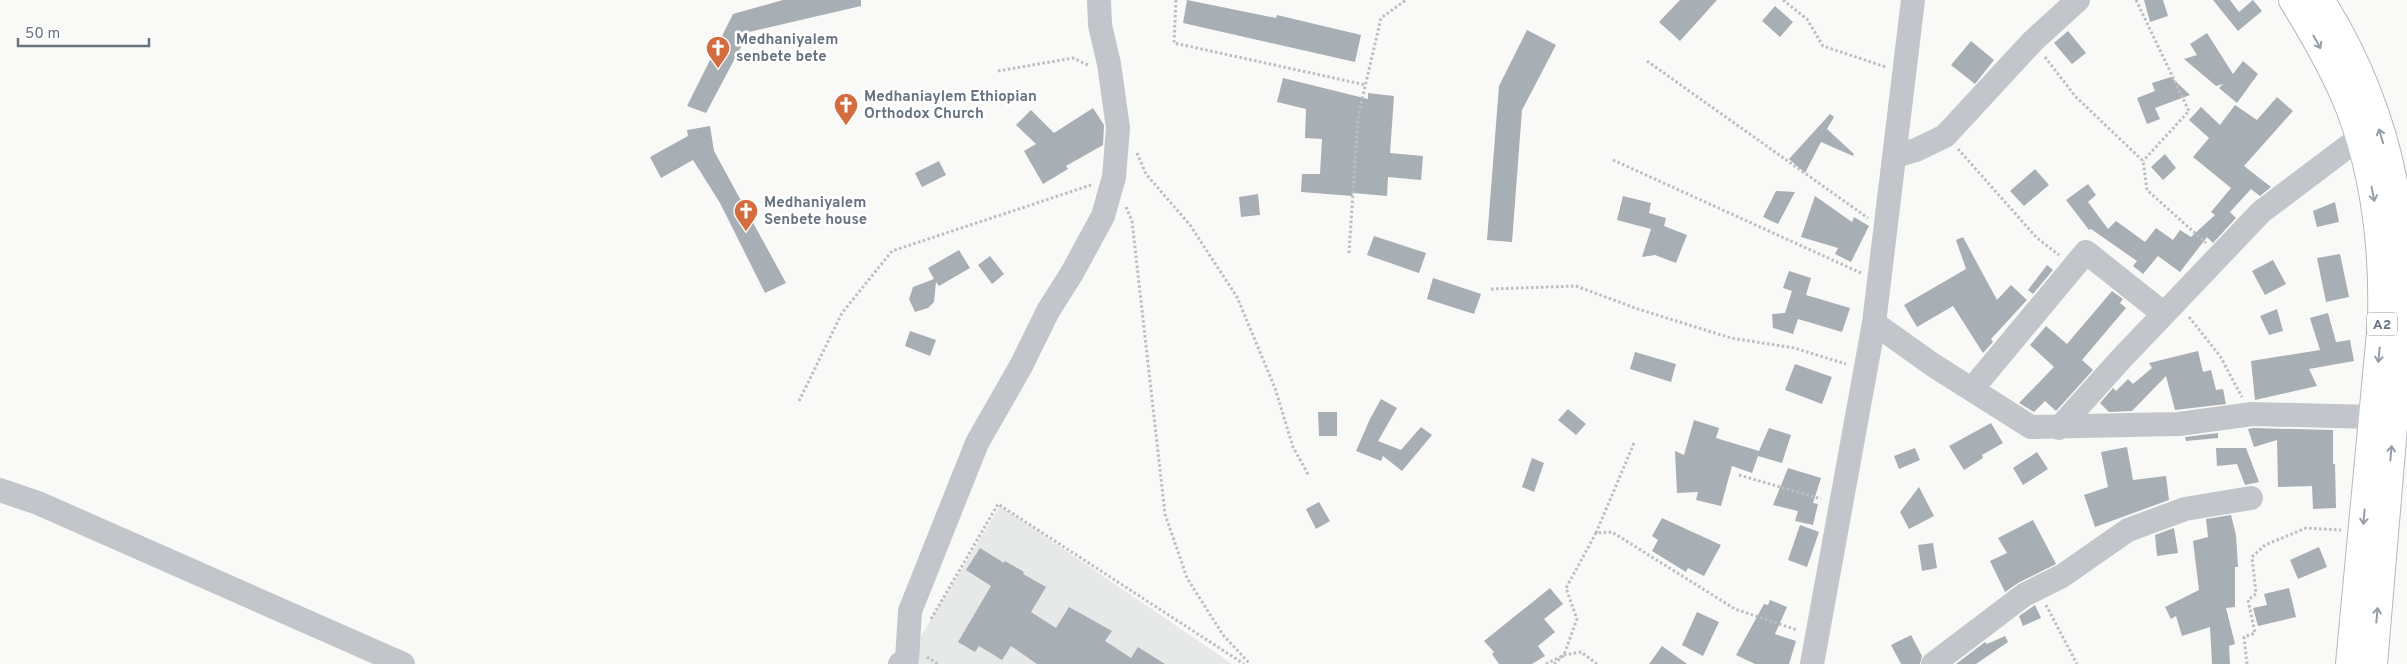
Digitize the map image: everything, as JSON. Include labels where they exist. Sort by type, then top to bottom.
[{"type":"highway","name":"A2","points":[[2293,0],[2329,62],[2350,108],[2374,195],[2383,275],[2382,322],[2374,417],[2350,664]]},
{"type":"highway","name":"A2","points":[[2320,0],[2360,74],[2382,138],[2394,187],[2402,243],[2404,298],[2373,664]]},
{"type":"street","points":[[900,664],[907,660],[910,611],[977,443],[1021,366],[1048,311],[1072,273],[1103,216],[1114,177],[1118,128],[1111,77],[1100,25],[1099,0]]},
{"type":"street","points":[[1812,664],[1874,323],[1913,0]]},
{"type":"street","points":[[1895,156],[1916,150],[1946,136],[2033,41],[2078,0]]},
{"type":"street","points":[[2059,428],[2261,212],[2359,138]]},
{"type":"street","points":[[1972,390],[2086,252],[2170,308]]},
{"type":"street","points":[[1874,323],[2031,428],[2179,424],[2252,414],[2374,417]]},
{"type":"street","points":[[0,490],[38,503],[403,664]]},
{"type":"street","points":[[1933,664],[2024,595],[2062,576],[2128,530],[2185,509],[2250,498]]},
{"type":"path","points":[[1176,0],[1174,42],[1366,85]]},
{"type":"path","points":[[1349,253],[1358,117],[1381,18],[1406,0]]},
{"type":"path","points":[[1782,0],[1807,19],[1823,46],[1905,74]]},
{"type":"path","points":[[2136,0],[2189,111],[2143,161]]},
{"type":"path","points":[[2033,41],[2075,96],[2143,161],[2147,190],[2220,255]]},
{"type":"path","points":[[998,71],[1073,58],[1111,77]]},
{"type":"path","points":[[1647,61],[1886,232]]},
{"type":"path","points":[[1946,136],[2037,238],[2074,266]]},
{"type":"path","points":[[1134,147],[1146,174],[1190,225],[1237,297],[1275,388],[1293,447],[1309,476]]},
{"type":"path","points":[[1614,160],[1880,282]]},
{"type":"path","points":[[799,400],[842,313],[892,251],[1114,177],[1132,221],[1165,514],[1187,578],[1223,635],[1250,664]]},
{"type":"path","points":[[1491,290],[1576,286],[1638,309],[1731,338],[1794,348],[1866,370]]},
{"type":"path","points":[[2170,308],[2220,356],[2252,414]]},
{"type":"path","points":[[1554,664],[1564,655],[1577,619],[1566,588],[1596,533],[1634,443]]},
{"type":"path","points":[[1739,475],[1841,505]]},
{"type":"path","points":[[928,624],[998,504],[1244,664]]},
{"type":"path","points":[[2247,664],[2244,638],[2255,633],[2248,600],[2256,594],[2252,557],[2265,545],[2306,528],[2363,532]]},
{"type":"path","points":[[1596,533],[1612,532],[1735,609],[1817,637]]},
{"type":"path","points":[[2037,588],[2077,664]]},
{"type":"path","points":[[1546,664],[1564,655],[1581,652],[1597,664]]},
{"type":"shaded area","points":[[1000,506],[1209,648],[1232,664],[904,664]]},
{"type":"building","points":[[783,0],[861,0],[861,6],[749,32],[706,113],[687,106],[733,14]]},
{"type":"building","points":[[1187,0],[1276,18],[1277,15],[1361,35],[1355,62],[1183,23]]},
{"type":"building","points":[[1680,0],[1717,0],[1680,41],[1659,22]]},
{"type":"building","points":[[2144,0],[2163,0],[2168,16],[2150,22]]},
{"type":"building","points":[[2213,0],[2230,0],[2239,12],[2253,0],[2262,11],[2238,31]]},
{"type":"building","points":[[1775,6],[1793,22],[1780,37],[1762,21]]},
{"type":"building","points":[[1527,30],[1556,45],[1522,110],[1512,242],[1487,240],[1499,86]]},
{"type":"building","points":[[2068,31],[2086,53],[2072,64],[2054,43]]},
{"type":"building","points":[[2207,33],[2233,74],[2243,61],[2258,74],[2237,103],[2219,88],[2223,84],[2216,86],[2184,59],[2197,55],[2190,44]]},
{"type":"building","points":[[1971,41],[1994,60],[1975,84],[1951,65]]},
{"type":"building","points":[[2171,77],[2190,95],[2155,108],[2160,119],[2147,124],[2137,98],[2155,91],[2152,83]]},
{"type":"building","points":[[1283,78],[1368,99],[1368,93],[1394,96],[1390,153],[1423,156],[1421,180],[1388,177],[1387,196],[1353,193],[1352,196],[1301,192],[1302,174],[1320,174],[1322,139],[1305,138],[1306,109],[1277,102]]},
{"type":"building","points":[[2277,97],[2293,111],[2244,166],[2271,187],[2260,196],[2251,189],[2230,212],[2236,218],[2213,243],[2207,237],[2180,272],[2158,256],[2143,274],[2133,266],[2137,261],[2091,229],[2089,230],[2066,200],[2088,184],[2096,195],[2088,202],[2108,229],[2116,221],[2145,242],[2156,228],[2173,240],[2180,230],[2191,237],[2215,215],[2211,212],[2231,188],[2193,157],[2209,138],[2189,120],[2201,107],[2220,125],[2235,105],[2257,120]]},
{"type":"building","points":[[1093,108],[1104,125],[1103,145],[1066,166],[1068,169],[1043,184],[1024,151],[1036,144],[1016,125],[1031,110],[1054,133]]},
{"type":"building","points":[[1830,114],[1834,117],[1827,129],[1854,154],[1853,156],[1821,142],[1805,173],[1789,159]]},
{"type":"building","name":"Medhaniyalem Senbete house","points":[[710,126],[714,151],[786,283],[765,293],[720,203],[693,160],[661,178],[650,157],[688,136],[687,130]]},
{"type":"building","points":[[2165,154],[2176,168],[2163,180],[2151,167]]},
{"type":"building","points":[[939,161],[946,175],[922,187],[915,173]]},
{"type":"building","points":[[2035,169],[2049,185],[2024,206],[2010,191]]},
{"type":"building","points":[[1776,191],[1795,192],[1778,224],[1763,217]]},
{"type":"building","points":[[1258,194],[1260,215],[1241,217],[1239,197]]},
{"type":"building","points":[[1623,196],[1651,203],[1649,213],[1666,218],[1664,226],[1687,235],[1676,263],[1655,255],[1642,257],[1651,229],[1617,220]]},
{"type":"building","points":[[1815,196],[1852,222],[1854,217],[1869,226],[1851,262],[1835,254],[1838,248],[1801,237]]},
{"type":"building","points":[[2335,202],[2339,222],[2317,227],[2313,211]]},
{"type":"building","points":[[1374,236],[1426,253],[1419,273],[1367,255]]},
{"type":"building","points":[[1963,237],[1997,300],[2011,285],[2027,300],[1991,339],[1993,342],[1983,353],[1953,306],[1917,327],[1904,305],[1966,269],[1956,240]]},
{"type":"building","points":[[959,250],[970,268],[939,286],[936,282],[934,302],[928,308],[915,312],[909,299],[913,287],[934,279],[928,268]]},
{"type":"building","points":[[2340,254],[2349,297],[2326,302],[2317,258]]},
{"type":"building","points":[[990,256],[1004,274],[992,284],[978,265]]},
{"type":"building","points":[[2273,260],[2286,284],[2265,295],[2252,271]]},
{"type":"building","points":[[2047,265],[2053,270],[2033,294],[2028,290]]},
{"type":"building","points":[[1789,271],[1811,278],[1806,295],[1850,308],[1842,332],[1798,319],[1793,334],[1773,328],[1772,314],[1785,313],[1792,291],[1783,288]]},
{"type":"building","points":[[1433,278],[1481,294],[1474,314],[1427,299]]},
{"type":"building","points":[[2112,291],[2123,299],[2120,303],[2126,308],[2082,360],[2093,370],[2056,411],[2045,401],[2034,412],[2019,403],[2054,367],[2030,345],[2046,326],[2067,344]]},
{"type":"building","points":[[2277,309],[2283,331],[2269,335],[2260,316]]},
{"type":"building","points":[[2328,313],[2336,342],[2350,340],[2354,361],[2309,369],[2317,386],[2255,400],[2251,361],[2320,350],[2310,318]]},
{"type":"building","points":[[910,331],[936,340],[930,356],[905,346]]},
{"type":"building","points":[[2198,351],[2203,372],[2211,370],[2216,390],[2223,389],[2226,404],[2175,410],[2166,376],[2132,411],[2109,412],[2100,403],[2113,388],[2116,391],[2128,379],[2133,384],[2152,368],[2149,363]]},
{"type":"building","points":[[1635,352],[1676,364],[1671,382],[1630,369]]},
{"type":"building","points":[[1795,364],[1832,377],[1822,404],[1785,390]]},
{"type":"building","points":[[1381,399],[1397,408],[1378,441],[1401,450],[1421,427],[1432,435],[1402,471],[1383,456],[1381,461],[1356,451]]},
{"type":"building","points":[[1568,409],[1586,424],[1576,435],[1558,420]]},
{"type":"building","points":[[1318,412],[1337,412],[1337,436],[1319,436]]},
{"type":"building","points":[[1694,420],[1719,428],[1716,438],[1759,451],[1769,428],[1791,435],[1782,463],[1758,456],[1752,473],[1732,466],[1721,506],[1696,500],[1698,492],[1677,493],[1675,451],[1684,455]]},
{"type":"building","points":[[1991,423],[2003,443],[1982,455],[1983,458],[1964,470],[1949,446]]},
{"type":"building","points":[[2248,429],[2333,430],[2336,508],[2313,509],[2312,486],[2278,487],[2277,440],[2254,447]]},
{"type":"building","points":[[2218,433],[2218,438],[2186,441],[2185,437]]},
{"type":"building","points":[[2127,447],[2133,480],[2166,476],[2169,500],[2095,527],[2084,495],[2108,487],[2101,452]]},
{"type":"building","points":[[1915,448],[1920,460],[1899,469],[1894,456]]},
{"type":"building","points":[[2216,448],[2246,448],[2259,482],[2245,485],[2237,464],[2217,466]]},
{"type":"building","points":[[2037,452],[2048,469],[2023,485],[2013,468]]},
{"type":"building","points":[[1532,458],[1544,463],[1534,492],[1522,487]]},
{"type":"building","points":[[1788,468],[1821,478],[1813,503],[1818,504],[1813,525],[1795,521],[1798,511],[1773,505]]},
{"type":"building","points":[[1919,487],[1934,516],[1909,529],[1900,512]]},
{"type":"building","points":[[1319,502],[1330,521],[1316,529],[1306,509]]},
{"type":"building","points":[[2231,515],[2236,535],[2238,567],[2235,567],[2235,607],[2226,608],[2235,644],[2229,646],[2230,664],[2212,664],[2210,627],[2182,636],[2176,616],[2171,619],[2165,607],[2199,590],[2193,541],[2208,537],[2206,519]]},
{"type":"building","points":[[1662,518],[1721,545],[1704,576],[1688,568],[1686,572],[1652,551],[1658,540],[1652,536]]},
{"type":"building","points":[[2033,520],[2056,564],[2018,583],[2005,592],[1990,561],[2007,553],[1998,538]]},
{"type":"building","points":[[1800,525],[1819,532],[1807,567],[1788,560]]},
{"type":"building","points":[[2174,528],[2178,553],[2157,556],[2155,535]]},
{"type":"building","points":[[1933,543],[1937,568],[1922,571],[1918,545]]},
{"type":"building","points":[[2319,547],[2327,567],[2298,579],[2290,560]]},
{"type":"building","points":[[980,548],[1004,563],[1005,561],[1024,572],[1023,574],[1046,587],[1031,612],[1056,628],[1069,607],[1112,631],[1105,641],[1131,658],[1138,647],[1165,664],[1037,664],[1011,646],[1002,660],[979,646],[975,652],[958,642],[991,586],[966,570]]},
{"type":"building","points":[[1550,588],[1563,604],[1544,619],[1555,632],[1538,646],[1545,656],[1532,664],[1499,664],[1492,654],[1494,652],[1484,641]]},
{"type":"building","points":[[2289,588],[2296,617],[2258,626],[2253,608],[2267,605],[2264,594]]},
{"type":"building","points":[[1770,600],[1787,607],[1775,634],[1796,641],[1789,664],[1755,664],[1736,655],[1764,604],[1768,605]]},
{"type":"building","points":[[2035,605],[2041,618],[2023,626],[2019,616]]},
{"type":"building","points":[[1697,612],[1719,622],[1703,656],[1682,645]]},
{"type":"building","points":[[1911,635],[1922,656],[1920,664],[1901,664],[1891,645]]},
{"type":"building","points":[[2005,636],[2008,642],[1976,664],[1956,664],[1985,642],[1987,644]]},
{"type":"building","points":[[1662,646],[1687,664],[1649,664]]},
{"type":"place","name":"Medhaniyalem senbete bete","points":[[718,69]]},
{"type":"place","name":"Medhaniaylem Ethiopian Orthodox Church","points":[[846,126]]},
{"type":"place","name":"Medhaniyalem Senbete house","points":[[746,232]]}]
